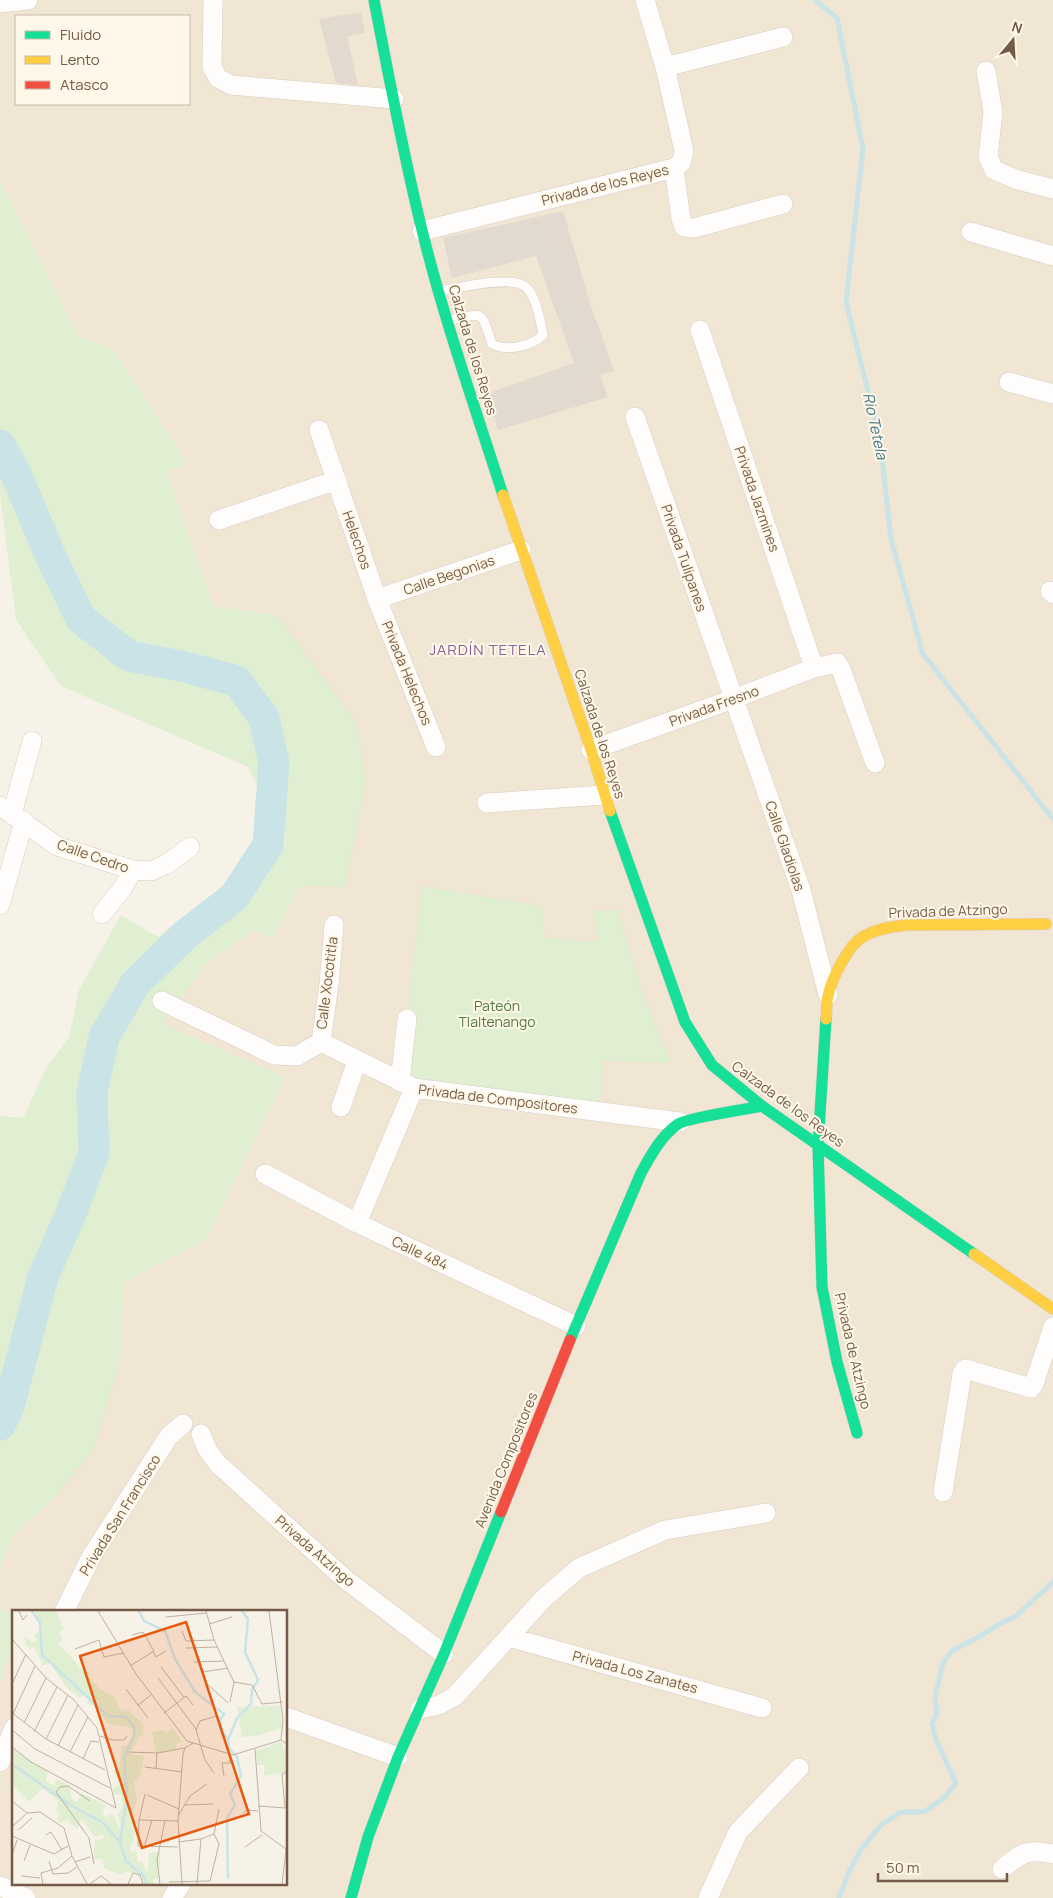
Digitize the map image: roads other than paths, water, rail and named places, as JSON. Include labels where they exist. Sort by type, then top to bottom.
[{"type":"street","points":[[0,3],[28,0]]},
{"type":"street","points":[[213,0],[212,67],[218,78],[231,85],[394,99]]},
{"type":"street","name":"Calzada de los Reyes","points":[[374,0],[399,128],[422,230],[447,321],[521,550],[591,750],[604,795],[685,1022],[712,1065],[818,1151],[1053,1309]]},
{"type":"street","name":"Privada de los Reyes","points":[[422,230],[674,168],[680,163],[684,151],[665,67],[645,0]]},
{"type":"street","points":[[665,67],[783,37]]},
{"type":"street","points":[[986,72],[993,112],[988,157],[994,170],[1018,180],[1053,189]]},
{"type":"street","points":[[674,168],[681,219],[684,227],[694,228],[783,204]]},
{"type":"street","points":[[971,232],[1053,256]]},
{"type":"street","name":"Privada Jazmines","points":[[700,330],[814,668]]},
{"type":"street","points":[[1010,382],[1053,394]]},
{"type":"street","name":"Privada Tulipanes","points":[[635,417],[733,699]]},
{"type":"street","name":"Helechos","points":[[319,430],[377,599]]},
{"type":"street","points":[[220,520],[337,480]]},
{"type":"street","name":"Calle Begonias","points":[[377,599],[521,550]]},
{"type":"street","name":"Privada Helechos","points":[[377,599],[436,747]]},
{"type":"street","name":"Privada Fresno","points":[[591,750],[814,668],[837,663],[841,669],[875,763]]},
{"type":"street","name":"Calle Gladiolas","points":[[733,699],[801,890],[828,995]]},
{"type":"street","points":[[0,905],[12,814],[32,741]]},
{"type":"street","points":[[487,803],[604,795]]},
{"type":"street","name":"Calle Cedro","points":[[12,814],[57,846],[134,870],[151,871],[167,864],[190,846]]},
{"type":"street","points":[[102,914],[134,870]]},
{"type":"street","name":"Privada de Atzingo","points":[[857,1433],[837,1362],[822,1287],[818,1151],[828,995],[841,963],[849,950],[862,937],[883,928],[905,925],[1046,924]]},
{"type":"street","name":"Calle Xocotitla","points":[[320,1042],[329,984],[334,925]]},
{"type":"street","points":[[162,1002],[274,1055],[297,1056],[320,1042]]},
{"type":"street","points":[[357,1223],[407,1085],[407,1019]]},
{"type":"street","name":"Privada de Compositores","points":[[320,1042],[407,1085],[680,1122]]},
{"type":"street","points":[[341,1107],[356,1061]]},
{"type":"street","points":[[712,1065],[718,1083]]},
{"type":"street","points":[[709,1116],[717,1106]]},
{"type":"street","points":[[680,1122],[762,1106]]},
{"type":"street","name":"Avenida Compositores","points":[[351,1898],[368,1837],[398,1757],[444,1654],[576,1326],[641,1173],[655,1148],[680,1122]]},
{"type":"street","name":"Calle 484","points":[[265,1174],[357,1223],[576,1326]]},
{"type":"street","points":[[943,1492],[962,1374],[965,1369],[1031,1388],[1053,1327]]},
{"type":"street","name":"Privada San Francisco","points":[[65,1610],[90,1559],[169,1436],[182,1424]]},
{"type":"street","name":"Privada Atzingo","points":[[201,1434],[207,1449],[218,1464],[345,1579],[444,1654]]},
{"type":"street","points":[[420,1709],[439,1705],[455,1696],[544,1598],[579,1568],[665,1530],[766,1513]]},
{"type":"street","name":"Privada Los Zanates","points":[[508,1637],[762,1708]]},
{"type":"street","points":[[288,1719],[398,1757]]},
{"type":"street","points":[[0,1762],[12,1733]]},
{"type":"street","points":[[708,1898],[738,1832],[799,1768]]},
{"type":"street","points":[[1002,1869],[1022,1852],[1040,1851],[1053,1854]]},
{"type":"street","points":[[0,1886],[24,1892]]},
{"type":"street","points":[[172,1898],[180,1886]]},
{"type":"lane","points":[[439,291],[500,281],[521,284],[527,287],[540,320],[543,335],[537,341],[526,345],[498,348],[492,344],[485,320],[481,317],[475,314],[447,321]]},
{"type":"waterway","name":"Rio Tetela","points":[[815,0],[837,18],[863,148],[846,302],[880,440],[891,539],[923,654],[1053,819]]},
{"type":"waterway","points":[[0,445],[15,472],[51,557],[81,619],[129,656],[185,667],[237,681],[264,718],[274,763],[268,845],[234,897],[186,934],[135,984],[104,1037],[92,1093],[94,1153],[70,1216],[43,1277],[9,1406],[0,1425]]},
{"type":"waterway","points":[[839,1898],[848,1874],[860,1851],[881,1825],[901,1812],[924,1812],[946,1796],[956,1783],[936,1740],[932,1723],[937,1713],[935,1697],[943,1663],[952,1651],[1016,1616],[1053,1582]]},
{"type":"district","name":"JARDÍN TETELA","points":[[488,650]]},
{"type":"park label","name":"Pateón Tlaltenango","points":[[497,1014]]}]
